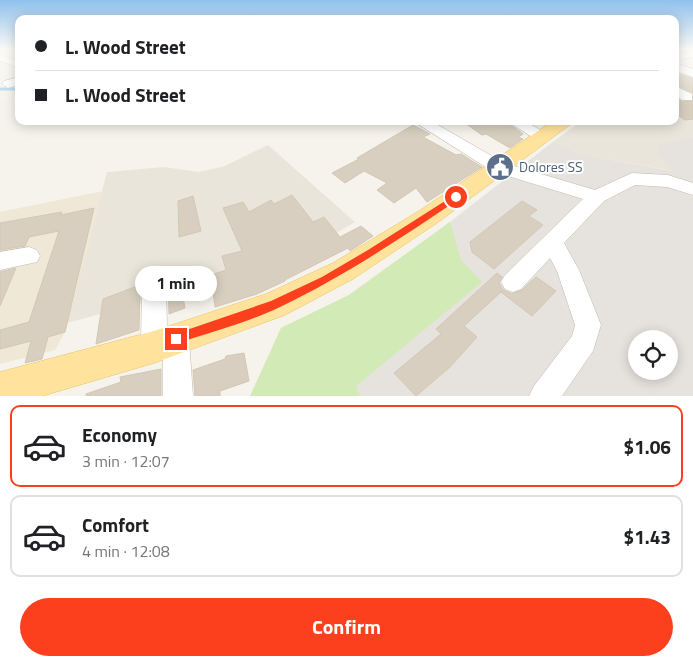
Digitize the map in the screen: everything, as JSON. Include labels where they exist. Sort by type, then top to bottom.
[{"type":"main road","points":[[17,390],[169,345],[274,305],[342,271],[428,217],[560,125]]},
{"type":"street","points":[[679,68],[693,73]]},
{"type":"street","points":[[428,125],[503,164],[598,197]]},
{"type":"street","points":[[446,125],[503,164]]},
{"type":"street","points":[[521,125],[542,137]]},
{"type":"street","points":[[513,282],[598,197],[632,179],[668,181],[693,189]]},
{"type":"street","points":[[544,396],[584,342],[588,325],[568,270],[553,243]]},
{"type":"street","points":[[0,261],[29,256]]},
{"type":"street","points":[[154,279],[178,396]]},
{"type":"shaded area","points":[[679,71],[693,76],[693,137],[657,147],[675,171],[579,154],[554,141],[576,125],[679,125]]},
{"type":"shaded area","points":[[693,137],[693,396],[251,396],[281,328],[349,295],[450,222],[554,141],[579,154],[673,171],[660,156],[657,146]]},
{"type":"shaded area","points":[[268,145],[355,222],[321,242],[156,299],[67,323],[107,172],[164,167],[199,172],[225,166]]},
{"type":"shaded area","points":[[103,191],[65,332],[55,350],[0,364],[0,212]]},
{"type":"green space","points":[[450,222],[461,260],[482,282],[356,386],[360,396],[250,396],[281,328],[349,295]]},
{"type":"building","points":[[679,74],[693,79],[693,93],[679,86]]},
{"type":"building","points":[[679,100],[682,102],[693,101],[693,119],[685,120],[679,116]]},
{"type":"building","points":[[413,125],[430,134],[423,137],[456,155],[461,154],[482,167],[427,202],[416,188],[394,203],[377,190],[387,183],[364,171],[345,183],[332,173],[359,159],[357,158]]},
{"type":"building","points":[[468,125],[511,125],[523,134],[518,137],[523,139],[510,148],[486,134],[482,135]]},
{"type":"building","points":[[292,195],[313,222],[324,217],[340,237],[361,226],[373,236],[350,251],[348,248],[257,294],[215,307],[211,275],[226,270],[222,256],[242,251],[223,208],[243,202],[249,212],[271,200],[274,204]]},
{"type":"building","points":[[193,196],[201,231],[179,237],[178,201]]},
{"type":"building","points":[[522,201],[537,210],[529,216],[543,225],[494,269],[472,252],[470,242]]},
{"type":"building","points":[[94,208],[65,332],[48,337],[42,359],[25,363],[31,341],[0,349],[0,330],[29,322],[59,231],[29,237],[25,246],[0,250],[0,223],[62,212],[61,215]]},
{"type":"building","points":[[16,268],[0,306],[0,272]]},
{"type":"building","points":[[497,273],[502,277],[499,283],[503,290],[512,294],[522,290],[536,277],[556,291],[532,316],[501,292],[464,326],[477,337],[450,367],[416,396],[394,373],[441,334],[436,329]]},
{"type":"building","points":[[179,276],[185,308],[169,314],[168,279]]},
{"type":"building","points":[[140,285],[139,330],[96,344],[103,299]]},
{"type":"building","points":[[244,353],[249,381],[220,391],[220,396],[195,396],[193,370],[225,359],[226,356]]},
{"type":"building","points":[[161,369],[161,396],[86,396],[86,394],[121,382],[120,377]]},
{"type":"waterway","points":[[0,89],[15,89]]},
{"type":"place","name":"Dolores SS","points":[[500,167]]},
{"type":"route","points":[[176,339],[274,305],[326,280],[428,217],[456,197]]}]
